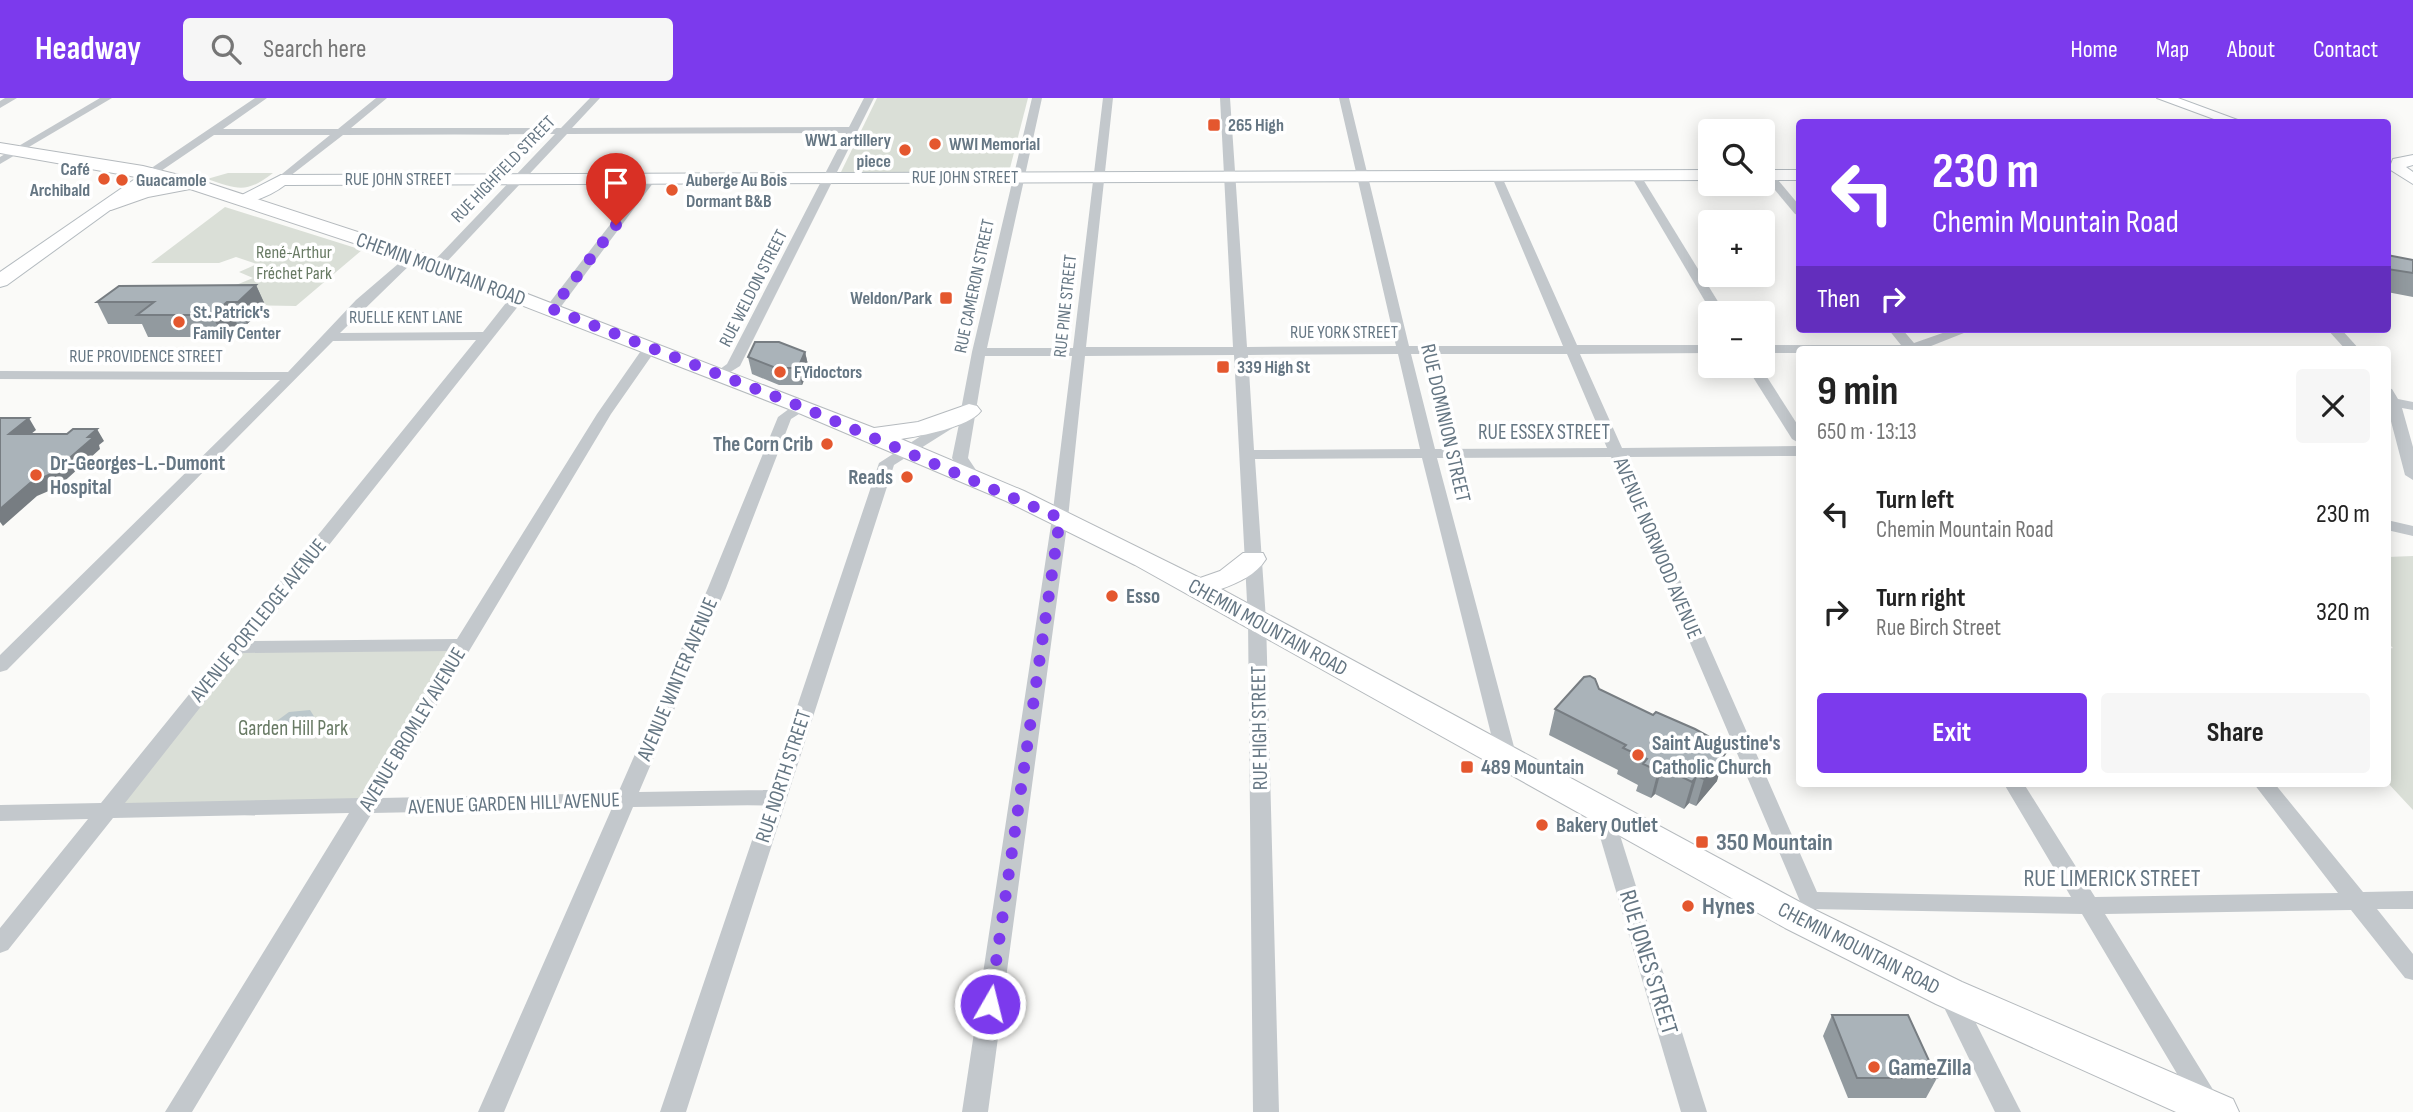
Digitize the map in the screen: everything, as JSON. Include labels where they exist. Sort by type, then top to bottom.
[{"type":"main road","name":"CHEMIN MOUNTAIN ROAD","points":[[0,148],[151,173],[206,188],[412,256],[802,407],[974,479],[1060,518],[1197,588],[1604,813],[1804,909],[1949,993],[2215,1111]]},
{"type":"main road","points":[[111,205],[152,190],[206,188]]},
{"type":"main road","points":[[867,435],[902,434],[933,427],[969,411]]},
{"type":"main road","points":[[1197,588],[1230,577],[1253,559]]},
{"type":"street","points":[[0,104],[12,98]]},
{"type":"street","points":[[0,161],[107,98]]},
{"type":"street","points":[[0,281],[262,98]]},
{"type":"street","points":[[240,200],[270,189],[382,98]]},
{"type":"street","name":"RUE HIGHFIELD STREET","points":[[436,265],[595,98]]},
{"type":"street","name":"RUE WELDON STREET","points":[[719,375],[733,366],[869,98]]},
{"type":"street","name":"RUE CAMERON STREET","points":[[974,479],[960,458],[1016,177],[1037,98]]},
{"type":"street","name":"RUE PINE STREET","points":[[975,1112],[1060,518],[1108,98]]},
{"type":"street","name":"RUE HIGH STREET","points":[[1225,98],[1257,620],[1266,1112]]},
{"type":"street","name":"RUE DOMINION STREET","points":[[1344,98],[1428,453],[1507,758]]},
{"type":"street","points":[[2146,98],[2219,119]]},
{"type":"street","points":[[2164,98],[2221,119]]},
{"type":"street","points":[[215,132],[853,130]]},
{"type":"street","points":[[2391,151],[2413,149]]},
{"type":"street","points":[[2391,159],[2413,158]]},
{"type":"street","points":[[2407,187],[2397,169],[2399,162],[2413,158]]},
{"type":"street","name":"RUE JOHN STREET","points":[[281,180],[1698,175]]},
{"type":"street","points":[[1775,175],[1796,175]]},
{"type":"street","points":[[1636,176],[1712,301]]},
{"type":"street","name":"AVENUE NORWOOD AVENUE","points":[[1497,177],[1526,249],[1574,350],[1618,453],[1804,909]]},
{"type":"street","points":[[2391,177],[2407,187]]},
{"type":"street","points":[[552,309],[650,179]]},
{"type":"street","points":[[1775,186],[1796,209]]},
{"type":"street","points":[[0,666],[412,256]]},
{"type":"street","name":"AVENUE PORTLEDGE AVENUE","points":[[0,944],[108,811],[235,647],[518,297]]},
{"type":"street","points":[[1919,346],[1956,333]]},
{"type":"street","points":[[2338,333],[2349,346]]},
{"type":"street","name":"RUELLE KENT LANE","points":[[328,337],[485,336]]},
{"type":"street","name":"AVENUE BROMLEY AVENUE","points":[[178,1112],[604,414],[650,348]]},
{"type":"street","name":"RUE YORK STREET","points":[[979,352],[1698,349]]},
{"type":"street","points":[[1775,349],[1796,349]]},
{"type":"street","name":"RUE PROVIDENCE STREET","points":[[0,375],[292,376]]},
{"type":"street","points":[[1761,378],[1796,434]]},
{"type":"street","points":[[2391,397],[2413,406]]},
{"type":"street","points":[[2391,400],[2413,475]]},
{"type":"street","name":"AVENUE WINTER AVENUE","points":[[491,1112],[717,588],[785,417],[802,407]]},
{"type":"street","points":[[908,452],[969,411]]},
{"type":"street","name":"RUE NORTH STREET","points":[[673,1112],[887,463],[908,452]]},
{"type":"street","name":"RUE ESSEX STREET","points":[[1246,455],[1796,452]]},
{"type":"street","points":[[2391,526],[2413,531]]},
{"type":"street","points":[[235,647],[462,645]]},
{"type":"street","points":[[2016,787],[2215,1111]]},
{"type":"street","points":[[2266,787],[2413,971]]},
{"type":"street","name":"AVENUE GARDEN HILL AVENUE","points":[[0,813],[363,808],[775,797]]},
{"type":"street","name":"RUE JONES STREET","points":[[1604,813],[1694,1112]]},
{"type":"street","name":"RUE LIMERICK STREET","points":[[1804,909],[2413,900]]},
{"type":"street","points":[[1949,993],[2008,1112]]},
{"type":"green space","points":[[877,98],[1028,98],[1009,172],[841,172]]},
{"type":"green space","points":[[228,173],[273,173],[256,184],[242,188],[207,179]]},
{"type":"green space","name":"René-Arthur Fréchet Park","points":[[225,207],[362,250],[296,306],[190,304],[253,278],[239,272],[257,264],[236,257],[219,263],[151,263]]},
{"type":"green space","points":[[2413,556],[2413,810],[2391,786],[2391,557]]},
{"type":"green space","name":"Garden Hill Park","points":[[462,645],[363,808],[109,811],[235,647]]},
{"type":"shaded area","points":[[310,710],[315,718],[297,733],[274,731],[274,723],[289,712]]},
{"type":"building","points":[[2391,256],[2413,260],[2413,273],[2391,270]]},
{"type":"building","points":[[256,285],[238,302],[227,302],[212,315],[137,315],[154,302],[97,302],[119,286]]},
{"type":"building","points":[[755,342],[779,342],[805,352],[798,368],[776,368],[748,357]]},
{"type":"building","name":"Dr-Georges-L.-Dumont Hospital","points":[[0,418],[29,418],[9,434],[67,434],[73,429],[97,429],[88,437],[94,437],[51,474],[30,483],[0,509]]},
{"type":"building","points":[[1584,677],[1595,679],[1599,689],[1653,715],[1656,712],[1695,729],[1724,745],[1718,751],[1725,754],[1704,779],[1697,776],[1692,782],[1662,767],[1658,771],[1643,764],[1647,759],[1623,748],[1626,745],[1555,709]]},
{"type":"building","points":[[1832,1015],[1908,1015],[1937,1078],[1857,1078]]},
{"type":"place","name":"265 High","points":[[1214,125]]},
{"type":"place","name":"WWI Memorial","points":[[935,144]]},
{"type":"place","name":"WW1 artillery piece","points":[[905,150]]},
{"type":"place","name":"Café Archibald","points":[[104,179]]},
{"type":"place","name":"Guacamole","points":[[122,180]]},
{"type":"place","name":"Auberge Au Bois Dormant B&B","points":[[672,190]]},
{"type":"place","name":"Weldon/Park","points":[[946,298]]},
{"type":"place","name":"St. Patrick's Family Center","points":[[179,322]]},
{"type":"place","name":"339 High St","points":[[1223,367]]},
{"type":"place","name":"FYidoctors","points":[[780,372]]},
{"type":"place","name":"The Corn Crib","points":[[827,444]]},
{"type":"place","name":"Dr-Georges-L.-Dumont Hospital","points":[[36,475]]},
{"type":"place","name":"Reads","points":[[907,477]]},
{"type":"place","name":"Esso","points":[[1112,596]]},
{"type":"place","name":"Saint Augustine's Catholic Church","points":[[1638,755]]},
{"type":"place","name":"489 Mountain","points":[[1467,767]]},
{"type":"place","name":"Bakery Outlet","points":[[1542,825]]},
{"type":"place","name":"350 Mountain","points":[[1702,842]]},
{"type":"place","name":"Hynes","points":[[1688,906]]},
{"type":"place","name":"GameZilla","points":[[1874,1067]]},
{"type":"route","points":[[616,225],[552,309],[802,407],[1015,496],[1060,518],[990,1004]]}]
